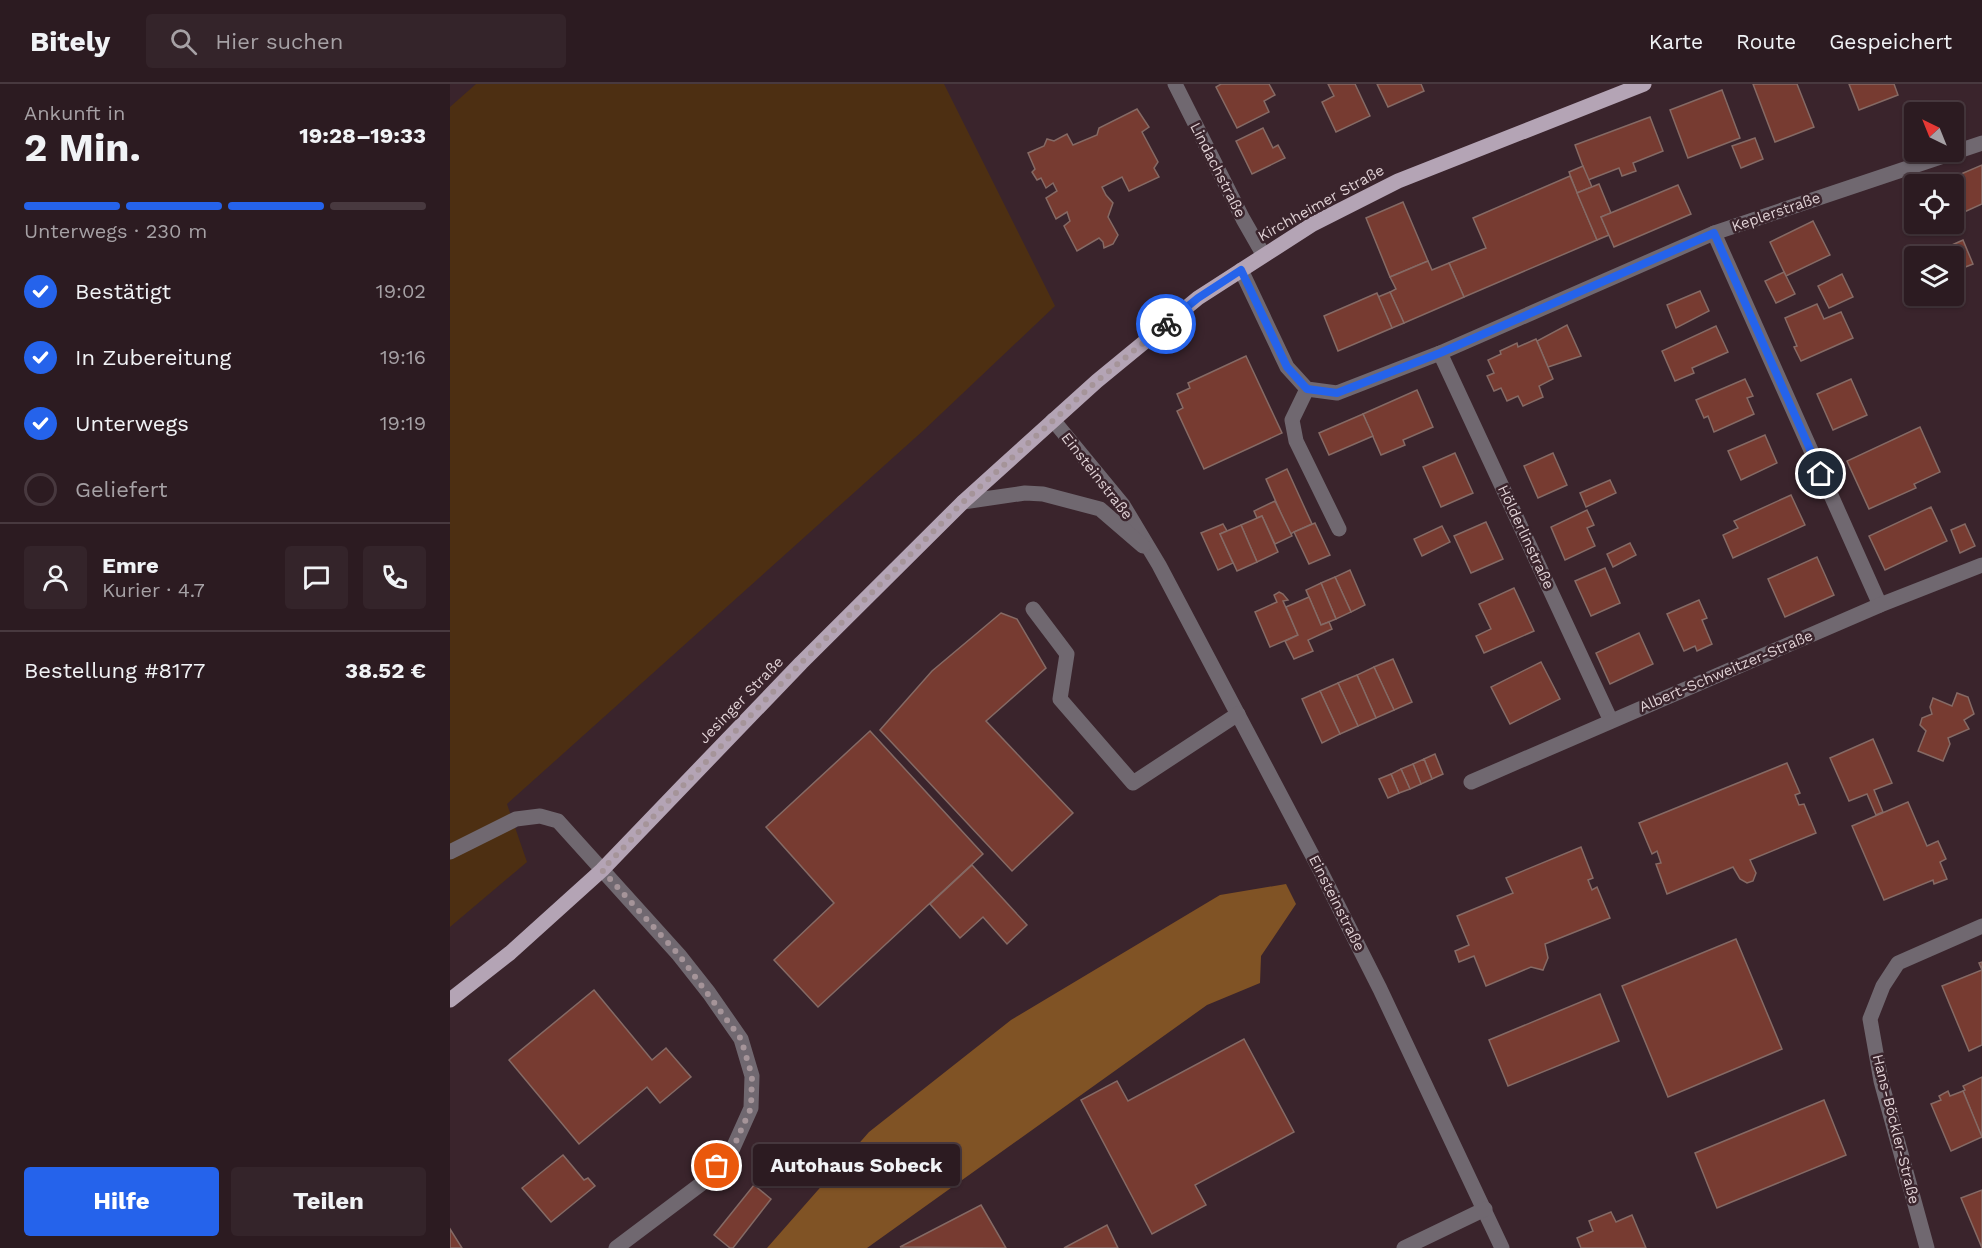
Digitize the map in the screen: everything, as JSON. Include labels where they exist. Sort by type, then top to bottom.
[{"type":"main road","name":"Kirchheimer Straße","points":[[1053,420],[1198,298],[1263,254],[1313,224],[1398,181],[1644,84]]},
{"type":"main road","name":"Jesinger Straße","points":[[450,1000],[510,953],[602,870],[793,671],[963,502],[1053,420]]},
{"type":"street","name":"Lindachstraße","points":[[1175,84],[1263,254]]},
{"type":"street","name":"Keplerstraße","points":[[1307,389],[1337,393],[1440,353],[1714,233],[1982,143]]},
{"type":"street","points":[[1714,233],[1880,605]]},
{"type":"street","points":[[1241,270],[1287,367],[1307,389],[1292,420],[1296,441],[1339,529]]},
{"type":"street","name":"Hölderlinstraße","points":[[1440,353],[1611,720]]},
{"type":"street","name":"Einsteinstraße","points":[[1053,420],[1123,505],[1159,565],[1340,910],[1502,1248]]},
{"type":"street","name":"Einsteinstraße","points":[[963,502],[1025,493],[1044,494],[1100,509],[1142,546],[1159,565]]},
{"type":"street","name":"Albert-Schweitzer-Straße","points":[[1471,782],[1880,605],[1982,565]]},
{"type":"street","points":[[1033,609],[1067,654],[1060,699],[1133,783],[1238,714]]},
{"type":"street","points":[[450,852],[516,819],[540,816],[558,821],[679,955],[741,1039],[752,1076],[751,1108],[733,1148],[701,1184],[616,1248]]},
{"type":"street","name":"Hans-Böckler-Straße","points":[[1927,1248],[1881,1081],[1870,1019],[1883,986],[1898,963],[1982,926]]},
{"type":"street","points":[[1404,1248],[1485,1209]]},
{"type":"shaded area","points":[[476,84],[944,84],[1055,306],[925,429],[507,804],[527,862],[450,927],[450,107]]},
{"type":"shaded area","points":[[1286,884],[1296,904],[1261,956],[1260,983],[1207,1005],[867,1248],[767,1248],[869,1132],[1011,1020],[1220,895]]},
{"type":"building","points":[[1221,84],[1269,84],[1275,95],[1264,101],[1269,112],[1237,128],[1216,87]]},
{"type":"building","points":[[1328,84],[1355,84],[1370,116],[1336,132],[1322,102],[1334,96]]},
{"type":"building","points":[[1377,84],[1421,84],[1424,91],[1388,107]]},
{"type":"building","points":[[1753,84],[1797,84],[1814,127],[1775,142]]},
{"type":"building","points":[[1849,84],[1894,84],[1898,95],[1859,110]]},
{"type":"building","points":[[1722,90],[1740,138],[1688,158],[1670,110]]},
{"type":"building","points":[[1137,109],[1149,127],[1142,132],[1158,162],[1154,168],[1159,177],[1129,191],[1122,177],[1102,187],[1113,203],[1108,217],[1118,235],[1113,244],[1104,248],[1099,238],[1077,251],[1064,226],[1070,221],[1067,212],[1056,219],[1046,198],[1057,191],[1053,183],[1046,188],[1041,178],[1037,180],[1032,172],[1035,169],[1028,153],[1044,146],[1047,139],[1054,141],[1067,134],[1073,145],[1097,135],[1099,128]]},
{"type":"building","points":[[1650,117],[1663,151],[1633,163],[1636,171],[1622,176],[1619,168],[1588,180],[1575,145]]},
{"type":"building","points":[[1263,128],[1273,148],[1278,145],[1285,158],[1252,174],[1236,141]]},
{"type":"building","points":[[1755,138],[1763,159],[1741,168],[1732,146]]},
{"type":"building","points":[[1982,165],[1982,204],[1964,212],[1964,174],[1961,174]]},
{"type":"building","points":[[1583,166],[1592,187],[1577,193],[1569,172]]},
{"type":"building","points":[[1570,176],[1597,240],[1464,297],[1449,263],[1486,248],[1473,218]]},
{"type":"building","points":[[1599,184],[1611,213],[1601,217],[1609,235],[1597,240],[1577,193]]},
{"type":"building","points":[[1678,185],[1691,214],[1614,247],[1601,217]]},
{"type":"building","points":[[1403,202],[1428,261],[1390,277],[1366,218]]},
{"type":"building","points":[[1813,221],[1830,255],[1786,276],[1770,242]]},
{"type":"building","points":[[1963,240],[1973,264],[1964,268],[1964,246],[1950,246]]},
{"type":"building","points":[[1428,261],[1432,270],[1449,263],[1464,297],[1404,323],[1390,292],[1396,289],[1390,277]]},
{"type":"building","points":[[1784,272],[1795,294],[1776,303],[1765,281]]},
{"type":"building","points":[[1842,274],[1853,297],[1829,308],[1818,286]]},
{"type":"building","points":[[1700,291],[1709,311],[1676,328],[1667,305]]},
{"type":"building","points":[[1390,292],[1404,323],[1392,328],[1378,297]]},
{"type":"building","points":[[1377,293],[1392,328],[1338,351],[1324,316]]},
{"type":"building","points":[[1817,304],[1824,319],[1841,312],[1853,338],[1801,361],[1785,318]]},
{"type":"building","points":[[1567,325],[1581,356],[1548,367],[1537,341]]},
{"type":"building","points":[[1716,326],[1728,352],[1692,368],[1694,373],[1675,381],[1662,351]]},
{"type":"building","points":[[1536,339],[1553,379],[1539,386],[1543,397],[1523,406],[1518,396],[1507,401],[1501,388],[1494,391],[1487,376],[1494,373],[1488,360],[1517,343],[1518,347]]},
{"type":"building","points":[[1246,356],[1282,433],[1204,469],[1177,411],[1183,408],[1177,394],[1190,388],[1188,383]]},
{"type":"building","points":[[1745,379],[1753,396],[1747,398],[1754,414],[1714,432],[1708,416],[1704,418],[1696,400]]},
{"type":"building","points":[[1851,379],[1867,415],[1833,430],[1817,394]]},
{"type":"building","points":[[1417,390],[1433,427],[1403,440],[1405,445],[1381,455],[1363,414]]},
{"type":"building","points":[[1363,414],[1373,436],[1329,455],[1319,433]]},
{"type":"building","points":[[1920,427],[1940,472],[1914,484],[1916,488],[1869,509],[1847,461]]},
{"type":"building","points":[[1765,435],[1777,463],[1741,480],[1728,451]]},
{"type":"building","points":[[1455,453],[1473,493],[1441,507],[1423,467]]},
{"type":"building","points":[[1553,453],[1567,485],[1538,498],[1524,466]]},
{"type":"building","points":[[1287,469],[1312,524],[1290,534],[1266,479]]},
{"type":"building","points":[[1610,480],[1616,493],[1586,507],[1580,493]]},
{"type":"building","points":[[1791,495],[1805,525],[1733,558],[1723,535],[1738,528],[1734,521]]},
{"type":"building","points":[[1275,501],[1292,536],[1275,544],[1262,516],[1257,518],[1254,511]]},
{"type":"building","points":[[1931,507],[1947,541],[1885,570],[1869,536]]},
{"type":"building","points":[[1587,510],[1594,525],[1587,528],[1595,546],[1565,560],[1551,527]]},
{"type":"building","points":[[1262,516],[1278,552],[1257,562],[1241,525]]},
{"type":"building","points":[[1486,522],[1503,559],[1471,573],[1454,536]]},
{"type":"building","points":[[1315,523],[1330,555],[1309,564],[1294,532]]},
{"type":"building","points":[[1223,524],[1227,531],[1220,534],[1233,563],[1218,570],[1201,533]]},
{"type":"building","points":[[1965,524],[1975,546],[1960,553],[1951,530]]},
{"type":"building","points":[[1241,525],[1257,562],[1237,571],[1220,534]]},
{"type":"building","points":[[1442,526],[1450,542],[1422,556],[1414,539]]},
{"type":"building","points":[[1630,543],[1636,555],[1613,567],[1607,554]]},
{"type":"building","points":[[1817,557],[1834,595],[1785,617],[1768,579]]},
{"type":"building","points":[[1605,568],[1620,603],[1591,616],[1575,581]]},
{"type":"building","points":[[1350,570],[1365,605],[1351,612],[1335,577]]},
{"type":"building","points":[[1335,577],[1351,612],[1336,619],[1321,583]]},
{"type":"building","points":[[1321,583],[1336,619],[1321,625],[1306,590]]},
{"type":"building","points":[[1514,588],[1534,631],[1484,653],[1476,636],[1491,629],[1479,604]]},
{"type":"building","points":[[1279,592],[1288,600],[1283,601],[1298,635],[1270,647],[1255,612],[1277,602],[1274,595]]},
{"type":"building","points":[[1309,597],[1321,625],[1329,622],[1332,629],[1308,640],[1313,651],[1294,659],[1285,641],[1298,635],[1286,607]]},
{"type":"building","points":[[1699,600],[1707,618],[1702,620],[1712,644],[1697,651],[1695,646],[1684,651],[1667,614]]},
{"type":"building","points":[[1001,613],[1017,619],[1046,668],[986,721],[1073,813],[1012,871],[880,730],[932,671]]},
{"type":"building","points":[[1639,633],[1653,664],[1610,684],[1596,653]]},
{"type":"building","points":[[1393,659],[1412,702],[1394,710],[1374,667]]},
{"type":"building","points":[[1541,662],[1560,699],[1510,724],[1491,687]]},
{"type":"building","points":[[1374,667],[1394,710],[1376,718],[1357,675]]},
{"type":"building","points":[[1357,675],[1376,718],[1358,726],[1338,683]]},
{"type":"building","points":[[1338,683],[1358,726],[1340,734],[1320,691]]},
{"type":"building","points":[[1320,691],[1340,734],[1322,743],[1302,699]]},
{"type":"building","points":[[1957,693],[1968,697],[1974,714],[1964,720],[1969,729],[1948,738],[1950,744],[1943,761],[1918,751],[1926,731],[1920,725],[1922,718],[1932,714],[1930,707],[1933,698],[1952,706]]},
{"type":"building","points":[[870,731],[983,854],[818,1007],[774,960],[834,903],[766,827]]},
{"type":"building","points":[[1873,739],[1892,783],[1874,790],[1883,812],[1876,815],[1867,794],[1849,801],[1830,758]]},
{"type":"building","points":[[1435,754],[1443,774],[1432,779],[1424,759]]},
{"type":"building","points":[[1424,759],[1432,779],[1421,784],[1413,764]]},
{"type":"building","points":[[1787,763],[1800,793],[1795,795],[1799,805],[1804,804],[1816,833],[1750,860],[1756,873],[1753,881],[1747,883],[1740,879],[1733,867],[1667,894],[1656,864],[1661,863],[1657,851],[1652,854],[1639,823]]},
{"type":"building","points":[[1413,764],[1421,784],[1410,789],[1401,769]]},
{"type":"building","points":[[1401,769],[1410,789],[1399,793],[1391,774]]},
{"type":"building","points":[[1391,774],[1399,793],[1388,798],[1379,779]]},
{"type":"building","points":[[1908,802],[1927,846],[1938,841],[1946,859],[1940,862],[1947,879],[1934,884],[1933,880],[1884,900],[1852,826]]},
{"type":"building","points":[[1581,847],[1593,878],[1588,880],[1592,890],[1597,887],[1610,918],[1545,944],[1548,958],[1543,970],[1531,967],[1486,986],[1474,956],[1459,962],[1455,951],[1469,945],[1457,916],[1513,893],[1506,878]]},
{"type":"building","points":[[972,865],[1027,925],[1007,944],[983,917],[960,938],[930,904]]},
{"type":"building","points":[[1736,939],[1782,1049],[1668,1097],[1622,986]]},
{"type":"building","points":[[1982,970],[1982,1045],[1969,1051],[1942,986]]},
{"type":"building","points":[[594,990],[652,1060],[666,1048],[691,1077],[660,1103],[647,1087],[579,1144],[509,1060]]},
{"type":"building","points":[[1600,994],[1619,1041],[1508,1086],[1489,1040]]},
{"type":"building","points":[[1244,1039],[1294,1132],[1195,1185],[1206,1205],[1152,1234],[1081,1100],[1117,1081],[1128,1101]]},
{"type":"building","points":[[1982,1077],[1982,1138],[1963,1086]]},
{"type":"building","points":[[1948,1091],[1950,1096],[1963,1091],[1982,1137],[1951,1151],[1931,1104],[1941,1100],[1939,1096]]},
{"type":"building","points":[[1824,1100],[1846,1155],[1717,1208],[1695,1153]]},
{"type":"building","points":[[563,1155],[584,1180],[588,1178],[595,1186],[551,1222],[522,1188]]},
{"type":"building","points":[[754,1185],[771,1199],[733,1248],[730,1248],[714,1235]]},
{"type":"building","points":[[1982,1190],[1982,1248],[1961,1198]]},
{"type":"building","points":[[981,1205],[1006,1248],[900,1247]]},
{"type":"building","points":[[1611,1212],[1616,1222],[1632,1215],[1646,1248],[1581,1248],[1577,1238],[1593,1231],[1589,1221]]},
{"type":"building","points":[[1107,1225],[1118,1248],[1064,1248]]},
{"type":"building","points":[[450,1229],[462,1248],[450,1248]]},
{"type":"way so far","points":[[717,1166],[733,1148],[751,1108],[752,1076],[741,1039],[679,955],[602,870],[801,663],[963,502],[1097,381],[1166,324]]},
{"type":"place","name":"Autohaus Sobeck","points":[[717,1166]]},
{"type":"route","points":[[1166,324],[1198,298],[1241,270],[1287,367],[1307,389],[1337,393],[1440,353],[1714,233],[1821,474]]}]
